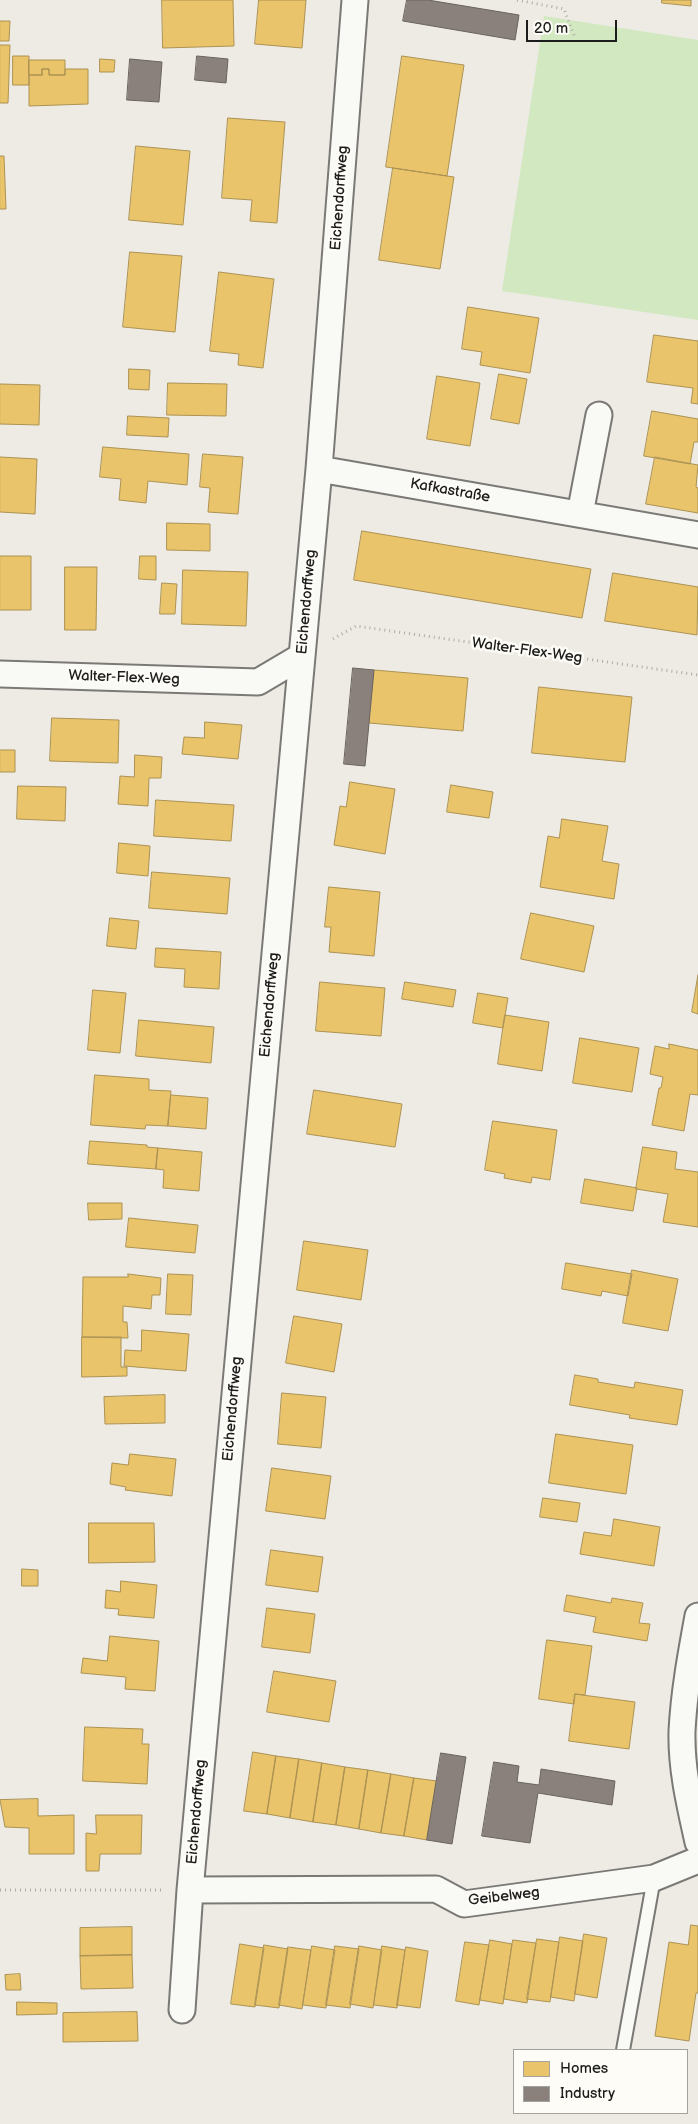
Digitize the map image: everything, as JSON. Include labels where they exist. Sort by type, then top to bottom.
[{"type":"street","name":"Eichendorffweg","points":[[182,2010],[190,1890],[319,469],[355,0]]},
{"type":"street","points":[[580,514],[599,415]]},
{"type":"street","name":"Kafkastraße","points":[[319,469],[698,536]]},
{"type":"street","name":"Walter-Flex-Weg","points":[[0,674],[258,682],[302,656]]},
{"type":"street","points":[[698,1616],[685,1691],[682,1733],[685,1780],[698,1842]]},
{"type":"street","name":"Geibelweg","points":[[190,1890],[436,1889],[464,1904],[654,1878],[698,1860]]},
{"type":"lane","points":[[622,2049],[654,1878]]},
{"type":"path","points":[[516,0],[564,8],[575,38]]},
{"type":"path","name":"Walter-Flex-Weg","points":[[356,626],[698,675]]},
{"type":"path","points":[[0,1890],[190,1890]]},
{"type":"green space","points":[[544,16],[698,40],[698,320],[502,291]]},
{"type":"building: Homes","points":[[162,0],[233,0],[234,46],[163,48]]},
{"type":"building: Homes","points":[[259,0],[306,0],[302,48],[255,44]]},
{"type":"building: Homes","points":[[662,0],[691,0],[691,6],[662,3]]},
{"type":"building: Homes","points":[[0,21],[10,21],[9,41],[0,41]]},
{"type":"building: Homes","points":[[0,45],[10,45],[8,103],[0,103]]},
{"type":"building: Homes","points":[[13,56],[29,56],[29,85],[13,85]]},
{"type":"building: Homes","points":[[402,56],[464,65],[447,176],[386,167]]},
{"type":"building: Homes","points":[[100,59],[115,60],[114,72],[100,72]]},
{"type":"building: Homes","points":[[29,60],[65,60],[65,75],[49,75],[49,69],[42,69],[42,75],[29,75]]},
{"type":"building: Homes","points":[[42,69],[49,69],[49,75],[65,75],[65,69],[88,69],[88,104],[29,106],[29,75],[42,75]]},
{"type":"building: Homes","points":[[228,118],[285,122],[277,223],[250,221],[252,200],[222,198]]},
{"type":"building: Homes","points":[[136,146],[190,151],[183,225],[129,220]]},
{"type":"building: Homes","points":[[0,156],[4,156],[6,209],[0,209]]},
{"type":"building: Homes","points":[[393,168],[454,177],[440,269],[379,260]]},
{"type":"building: Homes","points":[[130,252],[182,256],[175,332],[123,327]]},
{"type":"building: Homes","points":[[219,272],[274,279],[263,368],[238,365],[239,354],[210,351]]},
{"type":"building: Homes","points":[[468,307],[539,318],[530,373],[480,365],[482,352],[462,349]]},
{"type":"building: Homes","points":[[654,335],[698,341],[698,404],[691,403],[693,388],[647,382]]},
{"type":"building: Homes","points":[[129,369],[150,370],[149,390],[129,389]]},
{"type":"building: Homes","points":[[499,374],[527,379],[519,424],[491,419]]},
{"type":"building: Homes","points":[[437,376],[480,383],[470,446],[427,439]]},
{"type":"building: Homes","points":[[168,383],[227,384],[226,416],[167,415]]},
{"type":"building: Homes","points":[[0,384],[40,385],[39,425],[0,424]]},
{"type":"building: Homes","points":[[652,411],[698,419],[698,442],[694,442],[690,464],[644,456]]},
{"type":"building: Homes","points":[[128,416],[169,418],[168,437],[127,435]]},
{"type":"building: Homes","points":[[103,447],[189,454],[187,485],[148,481],[146,503],[119,500],[121,479],[100,477]]},
{"type":"building: Homes","points":[[203,454],[243,457],[238,514],[208,512],[210,488],[200,487]]},
{"type":"building: Homes","points":[[0,457],[37,459],[35,514],[0,512]]},
{"type":"building: Homes","points":[[655,457],[698,465],[696,487],[698,488],[698,513],[646,504]]},
{"type":"building: Homes","points":[[167,523],[210,524],[210,551],[167,550]]},
{"type":"building: Homes","points":[[362,531],[591,569],[582,618],[354,580]]},
{"type":"building: Homes","points":[[0,556],[31,556],[31,610],[0,610]]},
{"type":"building: Homes","points":[[140,556],[156,556],[156,580],[139,579]]},
{"type":"building: Homes","points":[[65,567],[97,567],[96,630],[65,630]]},
{"type":"building: Homes","points":[[183,570],[248,572],[246,626],[182,624]]},
{"type":"building: Homes","points":[[613,573],[698,587],[697,635],[605,621]]},
{"type":"building: Homes","points":[[162,583],[177,584],[175,614],[160,614]]},
{"type":"building: Homes","points":[[374,670],[468,678],[463,731],[369,723]]},
{"type":"building: Homes","points":[[539,687],[632,697],[625,762],[532,753]]},
{"type":"building: Homes","points":[[52,718],[119,720],[118,763],[50,761]]},
{"type":"building: Homes","points":[[205,722],[242,725],[238,759],[182,754],[184,737],[204,738]]},
{"type":"building: Homes","points":[[0,750],[15,750],[15,772],[0,772]]},
{"type":"building: Homes","points":[[135,755],[162,757],[161,778],[149,778],[148,806],[118,804],[120,776],[134,777]]},
{"type":"building: Homes","points":[[350,782],[395,789],[385,854],[334,845],[340,806],[346,807]]},
{"type":"building: Homes","points":[[451,785],[493,792],[489,818],[447,812]]},
{"type":"building: Homes","points":[[18,786],[66,787],[65,821],[17,819]]},
{"type":"building: Homes","points":[[156,800],[234,805],[231,841],[154,836]]},
{"type":"building: Homes","points":[[562,819],[608,826],[602,861],[619,864],[614,899],[540,887],[548,836],[559,838]]},
{"type":"building: Homes","points":[[119,843],[150,846],[148,876],[117,873]]},
{"type":"building: Homes","points":[[152,872],[230,878],[227,914],[149,908]]},
{"type":"building: Homes","points":[[329,887],[380,892],[374,956],[329,952],[331,927],[325,927]]},
{"type":"building: Homes","points":[[531,913],[594,926],[584,972],[521,959]]},
{"type":"building: Homes","points":[[110,918],[139,921],[136,949],[107,946]]},
{"type":"building: Homes","points":[[156,948],[221,952],[219,989],[184,987],[185,969],[155,967]]},
{"type":"building: Homes","points":[[698,975],[698,1014],[692,1012]]},
{"type":"building: Homes","points":[[320,982],[385,988],[381,1036],[316,1031]]},
{"type":"building: Homes","points":[[405,982],[456,990],[453,1007],[402,999]]},
{"type":"building: Homes","points":[[93,990],[126,993],[120,1053],[88,1050]]},
{"type":"building: Homes","points":[[478,993],[508,998],[503,1028],[473,1023]]},
{"type":"building: Homes","points":[[505,1015],[549,1022],[542,1071],[498,1064]]},
{"type":"building: Homes","points":[[139,1020],[214,1027],[211,1063],[136,1056]]},
{"type":"building: Homes","points":[[580,1038],[639,1048],[632,1092],[573,1083]]},
{"type":"building: Homes","points":[[669,1044],[698,1050],[698,1095],[690,1094],[684,1131],[652,1125],[663,1077],[650,1074],[655,1046],[669,1049]]},
{"type":"building: Homes","points":[[95,1075],[149,1079],[149,1090],[171,1091],[168,1126],[146,1125],[145,1129],[91,1125]]},
{"type":"building: Homes","points":[[314,1090],[402,1104],[395,1147],[307,1134]]},
{"type":"building: Homes","points":[[171,1095],[208,1098],[206,1129],[168,1126]]},
{"type":"building: Homes","points":[[493,1121],[557,1130],[550,1180],[532,1177],[531,1183],[504,1178],[505,1174],[485,1170]]},
{"type":"building: Homes","points":[[90,1141],[147,1145],[147,1147],[158,1148],[156,1169],[88,1164]]},
{"type":"building: Homes","points":[[643,1147],[677,1152],[675,1169],[698,1172],[698,1227],[663,1222],[668,1194],[636,1189]]},
{"type":"building: Homes","points":[[158,1148],[202,1152],[199,1191],[163,1188],[164,1170],[156,1169]]},
{"type":"building: Homes","points":[[585,1179],[637,1188],[633,1211],[581,1203]]},
{"type":"building: Homes","points":[[88,1203],[122,1203],[122,1219],[89,1220]]},
{"type":"building: Homes","points":[[129,1218],[198,1225],[195,1253],[126,1247]]},
{"type":"building: Homes","points":[[304,1241],[368,1250],[361,1300],[297,1290]]},
{"type":"building: Homes","points":[[566,1263],[632,1274],[628,1296],[602,1291],[601,1296],[562,1289]]},
{"type":"building: Homes","points":[[632,1270],[678,1279],[668,1331],[623,1323]]},
{"type":"building: Homes","points":[[128,1274],[161,1278],[160,1295],[152,1295],[151,1309],[123,1306],[123,1322],[127,1322],[128,1338],[82,1337],[83,1277],[128,1277]]},
{"type":"building: Homes","points":[[168,1274],[193,1275],[191,1315],[166,1314]]},
{"type":"building: Homes","points":[[294,1316],[342,1324],[334,1372],[286,1363]]},
{"type":"building: Homes","points":[[142,1330],[189,1334],[186,1371],[124,1366],[125,1350],[141,1351]]},
{"type":"building: Homes","points":[[82,1337],[121,1337],[121,1367],[127,1367],[127,1376],[82,1377]]},
{"type":"building: Homes","points":[[575,1375],[598,1379],[598,1382],[634,1388],[635,1382],[683,1390],[677,1425],[629,1418],[630,1415],[570,1405]]},
{"type":"building: Homes","points":[[282,1393],[326,1397],[321,1448],[278,1444]]},
{"type":"building: Homes","points":[[165,1395],[165,1423],[105,1424],[104,1397]]},
{"type":"building: Homes","points":[[556,1434],[633,1445],[626,1494],[549,1483]]},
{"type":"building: Homes","points":[[130,1454],[176,1459],[172,1496],[125,1490],[126,1487],[110,1484],[112,1463],[128,1465]]},
{"type":"building: Homes","points":[[272,1468],[331,1476],[325,1519],[266,1511]]},
{"type":"building: Homes","points":[[543,1498],[580,1503],[577,1522],[540,1517]]},
{"type":"building: Homes","points":[[614,1519],[660,1527],[654,1566],[580,1554],[584,1532],[611,1536]]},
{"type":"building: Homes","points":[[89,1523],[154,1523],[155,1562],[89,1563]]},
{"type":"building: Homes","points":[[271,1550],[323,1557],[318,1592],[266,1585]]},
{"type":"building: Homes","points":[[22,1569],[38,1570],[38,1586],[22,1586]]},
{"type":"building: Homes","points":[[121,1581],[157,1585],[154,1618],[118,1615],[119,1609],[105,1608],[106,1590],[120,1592]]},
{"type":"building: Homes","points":[[567,1595],[611,1603],[612,1598],[643,1603],[639,1623],[650,1624],[647,1641],[593,1632],[596,1617],[564,1611]]},
{"type":"building: Homes","points":[[267,1608],[315,1614],[310,1653],[262,1647]]},
{"type":"building: Homes","points":[[110,1636],[159,1641],[155,1691],[125,1689],[126,1677],[81,1673],[83,1658],[107,1661]]},
{"type":"building: Homes","points":[[547,1640],[592,1646],[585,1695],[575,1694],[574,1704],[539,1699]]},
{"type":"building: Homes","points":[[274,1671],[336,1681],[329,1722],[267,1712]]},
{"type":"building: Homes","points":[[575,1694],[635,1702],[629,1749],[569,1741]]},
{"type":"building: Homes","points":[[85,1727],[143,1729],[142,1744],[149,1744],[147,1784],[83,1781]]},
{"type":"building: Homes","points":[[253,1752],[276,1756],[267,1814],[244,1811]]},
{"type":"building: Homes","points":[[276,1756],[299,1759],[290,1818],[267,1814]]},
{"type":"building: Homes","points":[[299,1759],[322,1763],[313,1822],[290,1818]]},
{"type":"building: Homes","points":[[322,1763],[345,1767],[336,1825],[313,1822]]},
{"type":"building: Homes","points":[[345,1767],[368,1770],[359,1829],[336,1825]]},
{"type":"building: Homes","points":[[368,1770],[391,1774],[381,1833],[359,1829]]},
{"type":"building: Homes","points":[[391,1774],[414,1778],[404,1836],[381,1833]]},
{"type":"building: Homes","points":[[414,1778],[437,1781],[427,1840],[404,1836]]},
{"type":"building: Homes","points":[[38,1799],[38,1816],[74,1815],[74,1854],[29,1854],[29,1828],[5,1827],[0,1800]]},
{"type":"building: Homes","points":[[96,1815],[142,1815],[141,1854],[100,1854],[99,1871],[86,1871],[86,1833],[96,1834]]},
{"type":"building: Homes","points":[[691,1925],[698,1926],[698,1993],[696,1993],[689,2041],[655,2036],[669,1942],[688,1945]]},
{"type":"building: Homes","points":[[132,1927],[132,1955],[80,1956],[80,1928]]},
{"type":"building: Homes","points":[[584,1934],[607,1938],[597,1998],[575,1994]]},
{"type":"building: Homes","points":[[560,1937],[583,1941],[574,2001],[551,1997]]},
{"type":"building: Homes","points":[[537,1939],[559,1942],[550,2002],[527,1999]]},
{"type":"building: Homes","points":[[490,1940],[512,1944],[503,2004],[480,2000]]},
{"type":"building: Homes","points":[[513,1940],[536,1943],[527,2003],[504,1999]]},
{"type":"building: Homes","points":[[465,1942],[489,1945],[479,2005],[456,2001]]},
{"type":"building: Homes","points":[[240,1944],[264,1948],[255,2007],[231,2004]]},
{"type":"building: Homes","points":[[264,1945],[288,1949],[279,2008],[255,2005]]},
{"type":"building: Homes","points":[[312,1946],[335,1950],[326,2008],[303,2005]]},
{"type":"building: Homes","points":[[335,1946],[359,1949],[350,2008],[326,2005]]},
{"type":"building: Homes","points":[[359,1946],[382,1950],[373,2008],[350,2004]]},
{"type":"building: Homes","points":[[382,1946],[405,1950],[397,2008],[374,2005]]},
{"type":"building: Homes","points":[[288,1947],[311,1950],[302,2009],[279,2005]]},
{"type":"building: Homes","points":[[406,1947],[428,1951],[420,2008],[397,2005]]},
{"type":"building: Homes","points":[[132,1955],[133,1988],[81,1989],[80,1956]]},
{"type":"building: Homes","points":[[20,1974],[21,1990],[6,1990],[5,1975]]},
{"type":"building: Homes","points":[[17,2002],[57,2003],[57,2014],[17,2015]]},
{"type":"building: Homes","points":[[137,2012],[138,2041],[63,2042],[63,2013]]},
{"type":"building: Industry","points":[[407,0],[428,0],[519,15],[515,40],[403,21]]},
{"type":"building: Industry","points":[[197,56],[228,59],[226,83],[195,80]]},
{"type":"building: Industry","points":[[130,59],[162,62],[159,102],[127,100]]},
{"type":"building: Industry","points":[[353,668],[374,670],[365,766],[344,764]]},
{"type":"building: Industry","points":[[441,1753],[466,1757],[452,1844],[427,1840]]},
{"type":"building: Industry","points":[[494,1762],[519,1766],[517,1782],[539,1785],[541,1769],[615,1781],[612,1805],[538,1793],[530,1843],[482,1836]]}]
